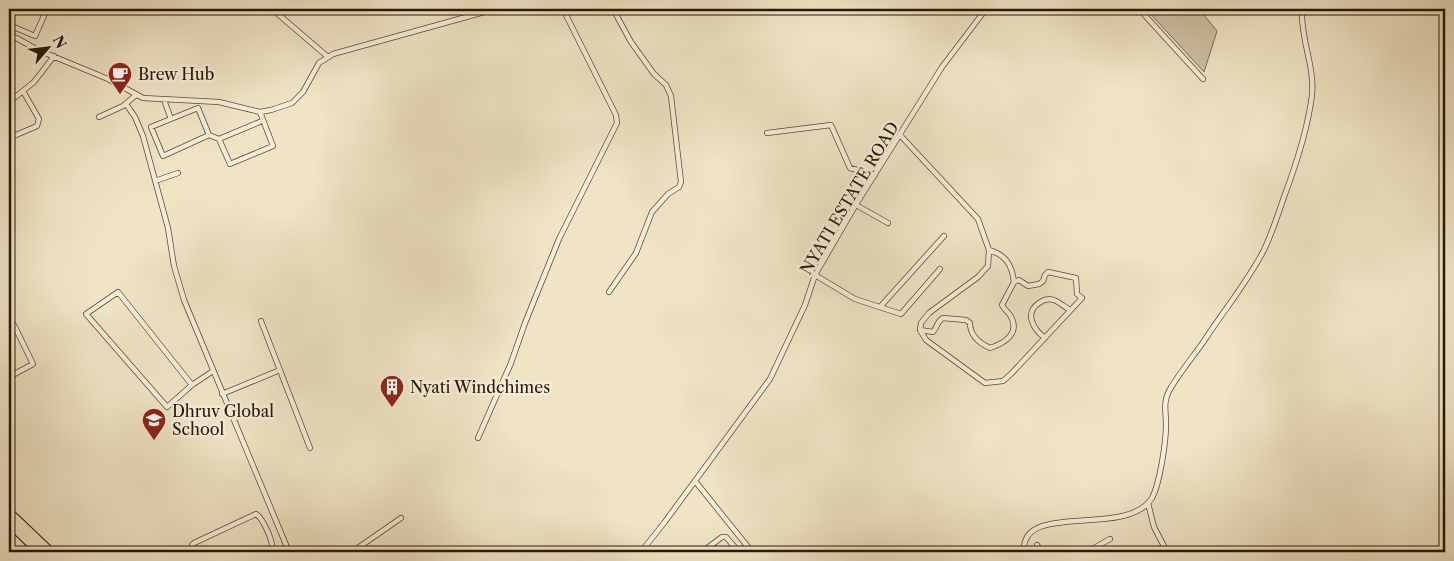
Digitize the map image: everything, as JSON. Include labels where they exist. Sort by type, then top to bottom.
[{"type":"highway","points":[[9,513],[50,552]]},
{"type":"highway","points":[[9,522],[40,552]]},
{"type":"street","points":[[9,25],[35,36],[47,9]]},
{"type":"street","points":[[272,9],[328,57]]},
{"type":"street","points":[[9,34],[108,79],[144,98],[220,102],[260,112],[292,104],[302,92],[319,63],[328,57],[495,9]]},
{"type":"street","points":[[478,438],[511,363],[525,323],[563,231],[618,123],[616,115],[562,9]]},
{"type":"street","points":[[609,292],[636,252],[652,212],[663,199],[679,188],[681,182],[671,96],[666,85],[654,74],[631,42],[613,9]]},
{"type":"street","name":"NYATI ESTATE ROAD","points":[[641,552],[770,379],[805,305],[815,275],[942,67],[986,9]]},
{"type":"street","points":[[1139,9],[1203,79]]},
{"type":"street","points":[[1024,552],[1026,539],[1034,530],[1042,525],[1057,522],[1118,518],[1148,503],[1156,488],[1166,425],[1165,401],[1169,391],[1263,251],[1299,154],[1312,96],[1312,78],[1301,21],[1302,9]]},
{"type":"street","points":[[9,102],[42,74],[54,56]]},
{"type":"street","points":[[9,138],[37,126],[39,119],[24,91]]},
{"type":"street","points":[[99,117],[126,104],[136,95]]},
{"type":"street","points":[[164,100],[171,119]]},
{"type":"street","points":[[126,104],[143,136],[168,228],[178,280],[222,394],[289,552]]},
{"type":"street","points":[[209,135],[163,156],[151,127],[198,108],[209,135],[218,139],[230,164],[273,146],[260,112]]},
{"type":"street","points":[[218,139],[262,121]]},
{"type":"street","points":[[767,133],[831,125],[850,168],[875,174]]},
{"type":"street","points":[[900,135],[978,219],[989,250],[988,266],[978,277],[929,313],[921,323],[920,330],[926,340],[985,383],[1003,381],[1082,298],[1077,294],[1076,278],[1072,276],[1048,272],[1043,281],[1034,286],[1028,286],[1019,280],[1014,282]]},
{"type":"street","points":[[155,181],[178,173]]},
{"type":"street","points":[[856,205],[888,223]]},
{"type":"street","points":[[880,307],[944,236]]},
{"type":"street","points":[[920,330],[933,332],[939,321],[943,318],[966,320],[970,323],[972,336],[990,348],[1008,339],[1012,334],[1012,320],[1002,305],[1014,282],[1012,271],[1008,262],[1002,256],[989,250]]},
{"type":"street","points":[[815,275],[855,299],[900,314],[940,269]]},
{"type":"street","points":[[192,385],[118,292],[86,314],[167,407],[192,385],[213,371]]},
{"type":"street","points":[[1044,338],[1031,319],[1031,309],[1046,299],[1054,300],[1070,310]]},
{"type":"street","points":[[261,321],[310,448]]},
{"type":"street","points":[[9,377],[33,364],[14,325]]},
{"type":"street","points":[[222,394],[280,370]]},
{"type":"street","points":[[695,481],[752,552]]},
{"type":"street","points":[[1148,503],[1154,527],[1168,552]]},
{"type":"street","points":[[191,552],[194,543],[256,514],[262,518],[272,544],[272,549],[268,552]]},
{"type":"street","points":[[352,552],[401,518]]},
{"type":"street","points":[[702,552],[722,537],[726,537],[739,552]]},
{"type":"street","points":[[1087,552],[1110,539]]},
{"type":"street","points":[[1037,545],[1042,552]]},
{"type":"shaded area","points":[[1146,9],[1199,9],[1217,31],[1204,72]]},
{"type":"place","name":"Brew Hub","points":[[120,95]]},
{"type":"place","name":"Nyati Windchimes","points":[[392,408]]},
{"type":"place","name":"Dhruv Global School","points":[[154,441]]}]
